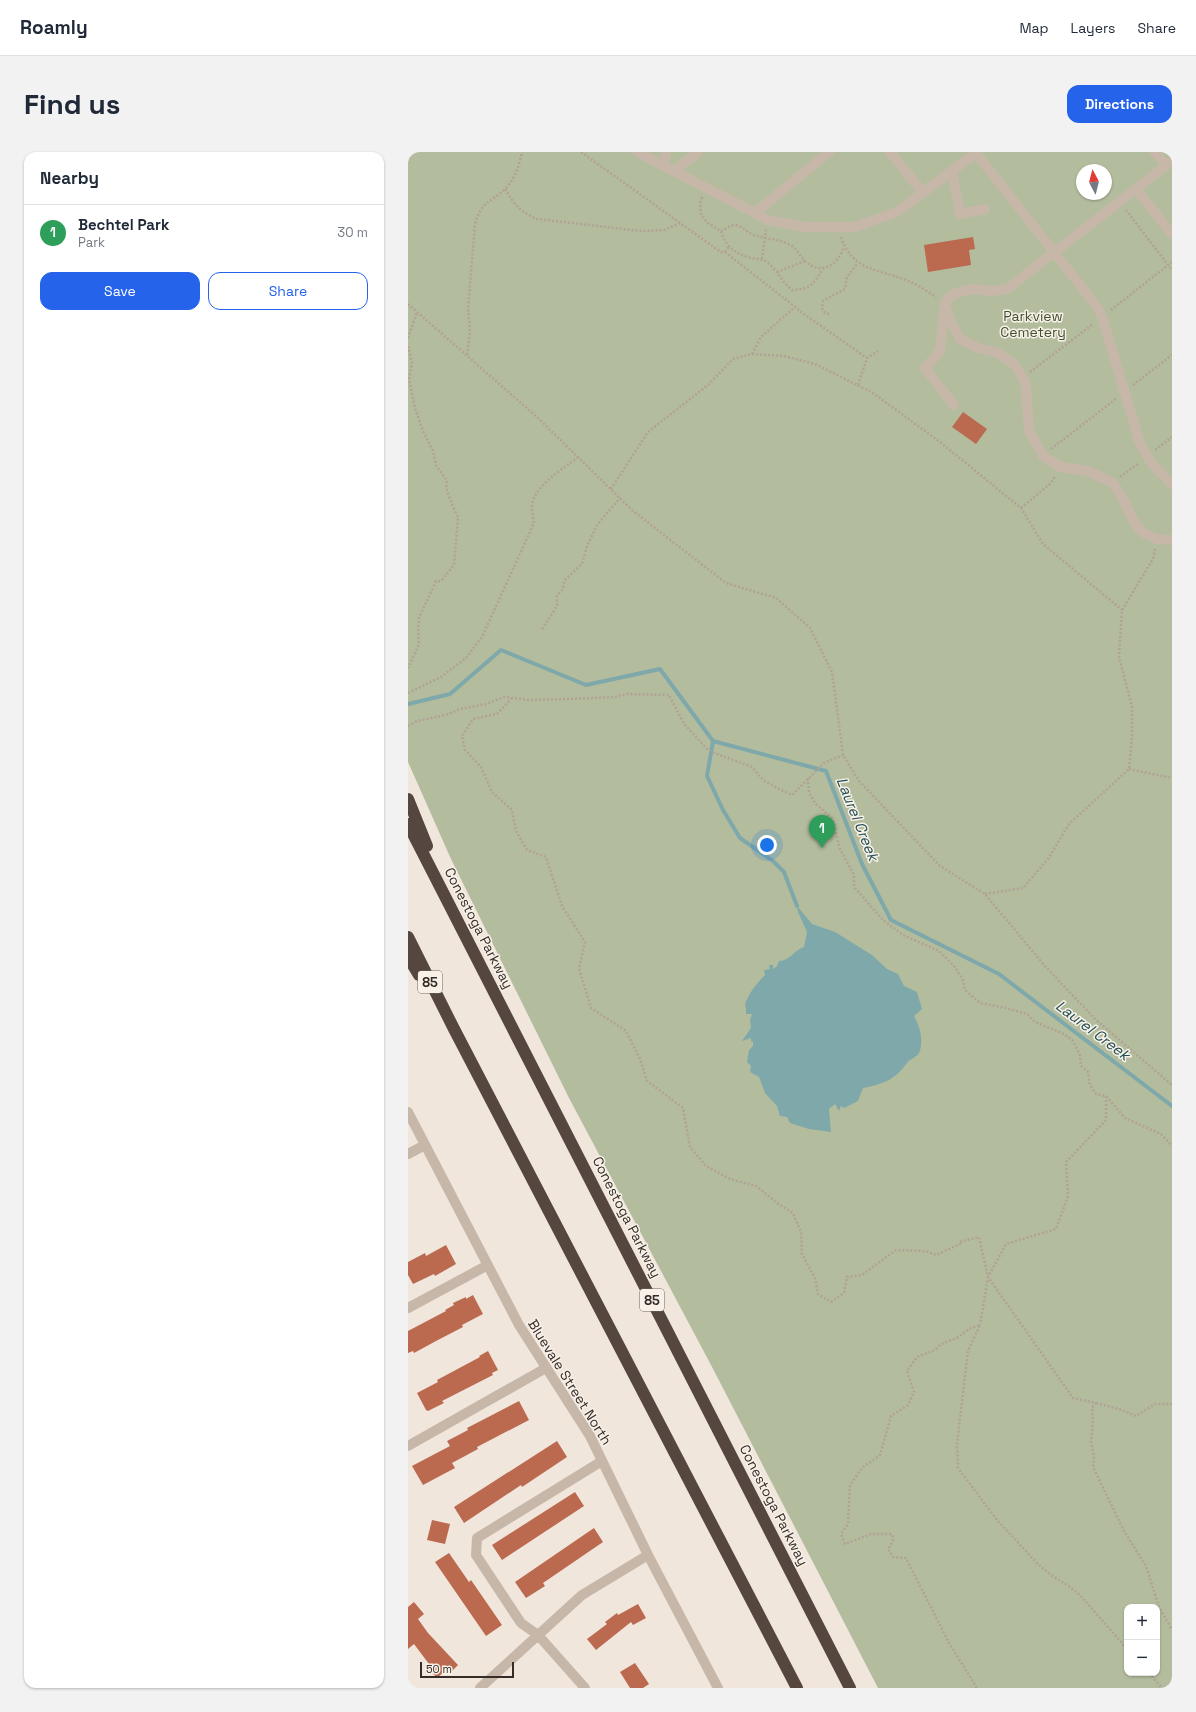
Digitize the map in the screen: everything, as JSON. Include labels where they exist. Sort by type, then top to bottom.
[{"type":"highway","points":[[408,799],[454,912]]},
{"type":"highway","name":"Conestoga Parkway","points":[[408,824],[850,1688]]},
{"type":"highway","name":"85","points":[[408,937],[453,1027],[797,1688]]},
{"type":"highway","points":[[408,957],[453,1027]]},
{"type":"street","points":[[637,152],[768,220],[806,227],[854,227],[897,212],[975,152],[1098,308],[1140,443],[1151,463],[1172,484]]},
{"type":"street","points":[[664,166],[666,152]]},
{"type":"street","points":[[674,171],[698,152]]},
{"type":"street","points":[[755,213],[829,152]]},
{"type":"street","points":[[890,152],[923,193]]},
{"type":"street","points":[[954,405],[924,368],[940,351],[945,302],[953,294],[971,289],[991,291],[1007,289],[1169,164],[1156,152]]},
{"type":"street","points":[[952,171],[960,214],[985,209]]},
{"type":"street","points":[[1136,189],[1172,234]]},
{"type":"street","points":[[945,302],[951,322],[960,339],[978,348],[998,353],[1014,365],[1023,378],[1026,386],[1029,430],[1043,456],[1060,467],[1088,471],[1113,484],[1122,497],[1134,522],[1142,532],[1157,538],[1172,540]]},
{"type":"street","name":"Bluevale Street North","points":[[408,1112],[519,1326],[590,1436],[648,1555],[718,1688]]},
{"type":"street","points":[[408,1154],[425,1145]]},
{"type":"street","points":[[408,1308],[488,1265]]},
{"type":"street","points":[[408,1446],[546,1368]]},
{"type":"street","points":[[585,1688],[538,1635],[521,1623],[476,1555],[477,1538],[602,1460]]},
{"type":"street","points":[[480,1688],[582,1595],[648,1555]]},
{"type":"path","points":[[408,159],[411,152]]},
{"type":"path","points":[[467,356],[470,331],[469,302],[475,224],[483,205],[506,189],[512,181],[518,168],[522,152]]},
{"type":"path","points":[[581,152],[715,248],[721,252],[725,252],[795,307],[867,358]]},
{"type":"path","points":[[707,188],[702,198],[699,209],[700,213],[707,222],[720,231],[733,251],[742,256],[762,259],[776,272],[784,284],[792,290],[805,289],[815,281],[824,268]]},
{"type":"path","points":[[506,189],[514,203],[523,213],[536,219],[641,231],[664,230],[680,223]]},
{"type":"path","points":[[1119,202],[1172,270]]},
{"type":"path","points":[[762,259],[768,220]]},
{"type":"path","points":[[720,231],[733,225],[742,226],[752,234],[792,245],[805,261],[816,267],[824,268],[833,265],[840,257],[844,247]]},
{"type":"path","points":[[837,227],[844,247],[858,263],[907,280],[945,302]]},
{"type":"path","points":[[725,252],[729,246]]},
{"type":"path","points":[[776,272],[805,261]]},
{"type":"path","points":[[829,314],[824,313],[822,308],[823,301],[845,289],[847,277],[858,263]]},
{"type":"path","points":[[408,304],[538,417],[633,511],[726,583],[776,598],[810,628],[832,672],[843,755],[859,781],[940,866],[985,894],[1044,965],[1095,1019],[1172,1085]]},
{"type":"path","points":[[752,354],[761,337],[795,307]]},
{"type":"path","points":[[408,338],[418,312]]},
{"type":"path","points":[[408,346],[412,363],[409,379],[415,408],[423,431],[433,452],[436,465],[445,477],[446,488],[458,517],[454,565],[441,581],[436,581],[419,618],[419,644],[408,668]]},
{"type":"path","points":[[858,385],[867,358],[878,351]]},
{"type":"path","points":[[611,489],[648,432],[708,385],[733,359],[752,354],[784,356],[815,364],[858,385],[872,393],[940,442],[1021,508],[1043,544],[1122,610]]},
{"type":"path","points":[[1043,456],[1172,355]]},
{"type":"path","points":[[408,693],[441,677],[466,658],[482,637],[534,523],[532,506],[535,493],[547,481],[578,457]]},
{"type":"path","points":[[1021,508],[1051,483],[1060,467]]},
{"type":"path","points":[[542,629],[557,606],[558,596],[563,589],[564,581],[582,564],[587,546],[597,525],[620,498]]},
{"type":"path","points":[[985,894],[1023,888],[1048,860],[1069,824],[1129,769],[1132,736],[1132,706],[1119,657],[1122,610],[1153,559],[1157,538]]},
{"type":"path","points":[[408,726],[417,721],[446,715],[460,709],[486,704],[504,697],[529,700],[569,700],[615,697],[627,694],[669,695],[684,724],[709,751],[752,767],[763,780],[792,795],[824,763],[843,755]]},
{"type":"path","points":[[512,698],[496,714],[473,719],[462,736],[465,750],[482,766],[492,792],[512,810],[516,831],[527,850],[546,857],[562,906],[585,942],[579,968],[591,1008],[626,1031],[640,1059],[647,1082],[683,1108],[690,1147],[706,1166],[730,1180],[756,1186],[777,1203],[793,1213],[801,1232],[802,1254],[815,1278],[818,1294],[831,1302],[844,1293],[847,1277],[862,1275],[896,1250],[925,1252],[936,1255],[960,1244],[959,1242],[979,1237],[988,1277],[1073,1398],[1096,1403],[1136,1416],[1155,1404],[1172,1404]]},
{"type":"path","points":[[1129,769],[1172,778]]},
{"type":"path","points":[[808,778],[809,793],[816,804],[832,818],[840,849],[854,874],[854,887],[882,920],[903,935],[939,951],[954,966],[963,980],[965,990],[980,1003],[1027,1014],[1034,1022],[1064,1034],[1073,1041],[1080,1056],[1081,1066],[1088,1072],[1090,1085],[1096,1094],[1106,1096],[1125,1118],[1161,1134],[1172,1146]]},
{"type":"path","points":[[1106,1096],[1106,1120],[1066,1162],[1068,1196],[1056,1229],[1006,1244],[988,1277],[980,1324],[968,1351],[957,1444],[958,1468],[997,1520],[1037,1563],[1051,1575],[1080,1595],[1088,1607],[1124,1646]]},
{"type":"path","points":[[977,1688],[949,1643],[906,1558],[893,1557],[888,1549],[893,1542],[892,1534],[871,1534],[845,1544],[842,1534],[848,1524],[850,1485],[862,1468],[880,1455],[891,1416],[908,1405],[914,1392],[907,1371],[917,1357],[935,1350],[941,1344],[957,1338],[969,1328],[980,1324]]},
{"type":"path","points":[[1096,1403],[1092,1408],[1093,1424],[1091,1442],[1094,1456],[1093,1467],[1124,1532],[1146,1566],[1159,1607],[1172,1630]]},
{"type":"path","points":[[1151,1676],[1162,1688]]},
{"type":"green space","name":"Parkview Cemetery","points":[[408,152],[1172,152],[1172,1688],[878,1688],[711,1365],[569,1098],[451,859],[408,762]]},
{"type":"water","points":[[797,906],[812,924],[835,932],[872,955],[887,969],[898,974],[904,986],[917,992],[922,1009],[914,1016],[920,1029],[921,1044],[919,1053],[908,1062],[898,1074],[883,1083],[863,1088],[858,1101],[844,1108],[841,1106],[839,1111],[835,1104],[829,1109],[831,1132],[809,1129],[790,1123],[787,1117],[780,1116],[777,1106],[765,1093],[759,1077],[750,1072],[751,1066],[747,1062],[749,1050],[753,1046],[751,1038],[742,1041],[751,1028],[750,1020],[752,1014],[746,1014],[745,1005],[753,989],[765,975],[764,970],[770,969],[769,965],[773,965],[773,969],[777,966],[779,961],[783,961],[797,950],[804,947],[807,932],[798,912]]},
{"type":"building","points":[[973,237],[975,249],[969,250],[971,265],[928,272],[924,245]]},
{"type":"building","points":[[963,412],[987,429],[976,444],[952,427]]},
{"type":"building","points":[[446,1245],[456,1264],[435,1276],[434,1274],[413,1284],[408,1275],[408,1262],[425,1253],[426,1256]]},
{"type":"building","points":[[473,1295],[483,1314],[462,1325],[463,1327],[414,1353],[413,1351],[408,1353],[408,1331],[446,1311],[445,1310],[454,1305],[453,1303]]},
{"type":"building","points":[[488,1351],[498,1370],[492,1373],[493,1375],[442,1401],[444,1403],[428,1411],[426,1410],[417,1393],[438,1382],[437,1380],[480,1357],[479,1356]]},
{"type":"building","points":[[519,1401],[529,1420],[477,1447],[478,1449],[452,1463],[455,1468],[423,1485],[412,1466],[450,1446],[447,1441],[468,1430],[467,1428]]},
{"type":"building","points":[[557,1441],[567,1457],[522,1487],[521,1485],[464,1523],[454,1507]]},
{"type":"building","points":[[575,1492],[584,1506],[502,1560],[492,1545]]},
{"type":"building","points":[[432,1520],[450,1524],[445,1544],[427,1540]]},
{"type":"building","points":[[594,1528],[603,1542],[543,1583],[545,1586],[526,1598],[515,1582]]},
{"type":"building","points":[[449,1553],[469,1582],[471,1580],[502,1625],[486,1636],[435,1562]]},
{"type":"building","points":[[414,1602],[424,1614],[418,1619],[428,1633],[458,1665],[449,1674],[445,1671],[437,1678],[427,1667],[429,1664],[414,1644],[408,1649],[408,1607]]},
{"type":"building","points":[[638,1604],[646,1618],[633,1625],[631,1622],[596,1650],[587,1639],[607,1624],[605,1622],[617,1613],[618,1615]]},
{"type":"building","points":[[635,1663],[649,1684],[643,1688],[630,1688],[620,1672]]},
{"type":"waterway","name":"Laurel Creek","points":[[408,704],[450,694],[501,650],[586,685],[660,669],[713,741],[826,771],[862,864],[891,920],[999,974],[1172,1106]]},
{"type":"waterway","points":[[713,741],[707,776],[723,810],[740,838],[773,861],[784,872],[797,906]]},
{"type":"place","name":"Bechtel Park","points":[[822,848]]}]
